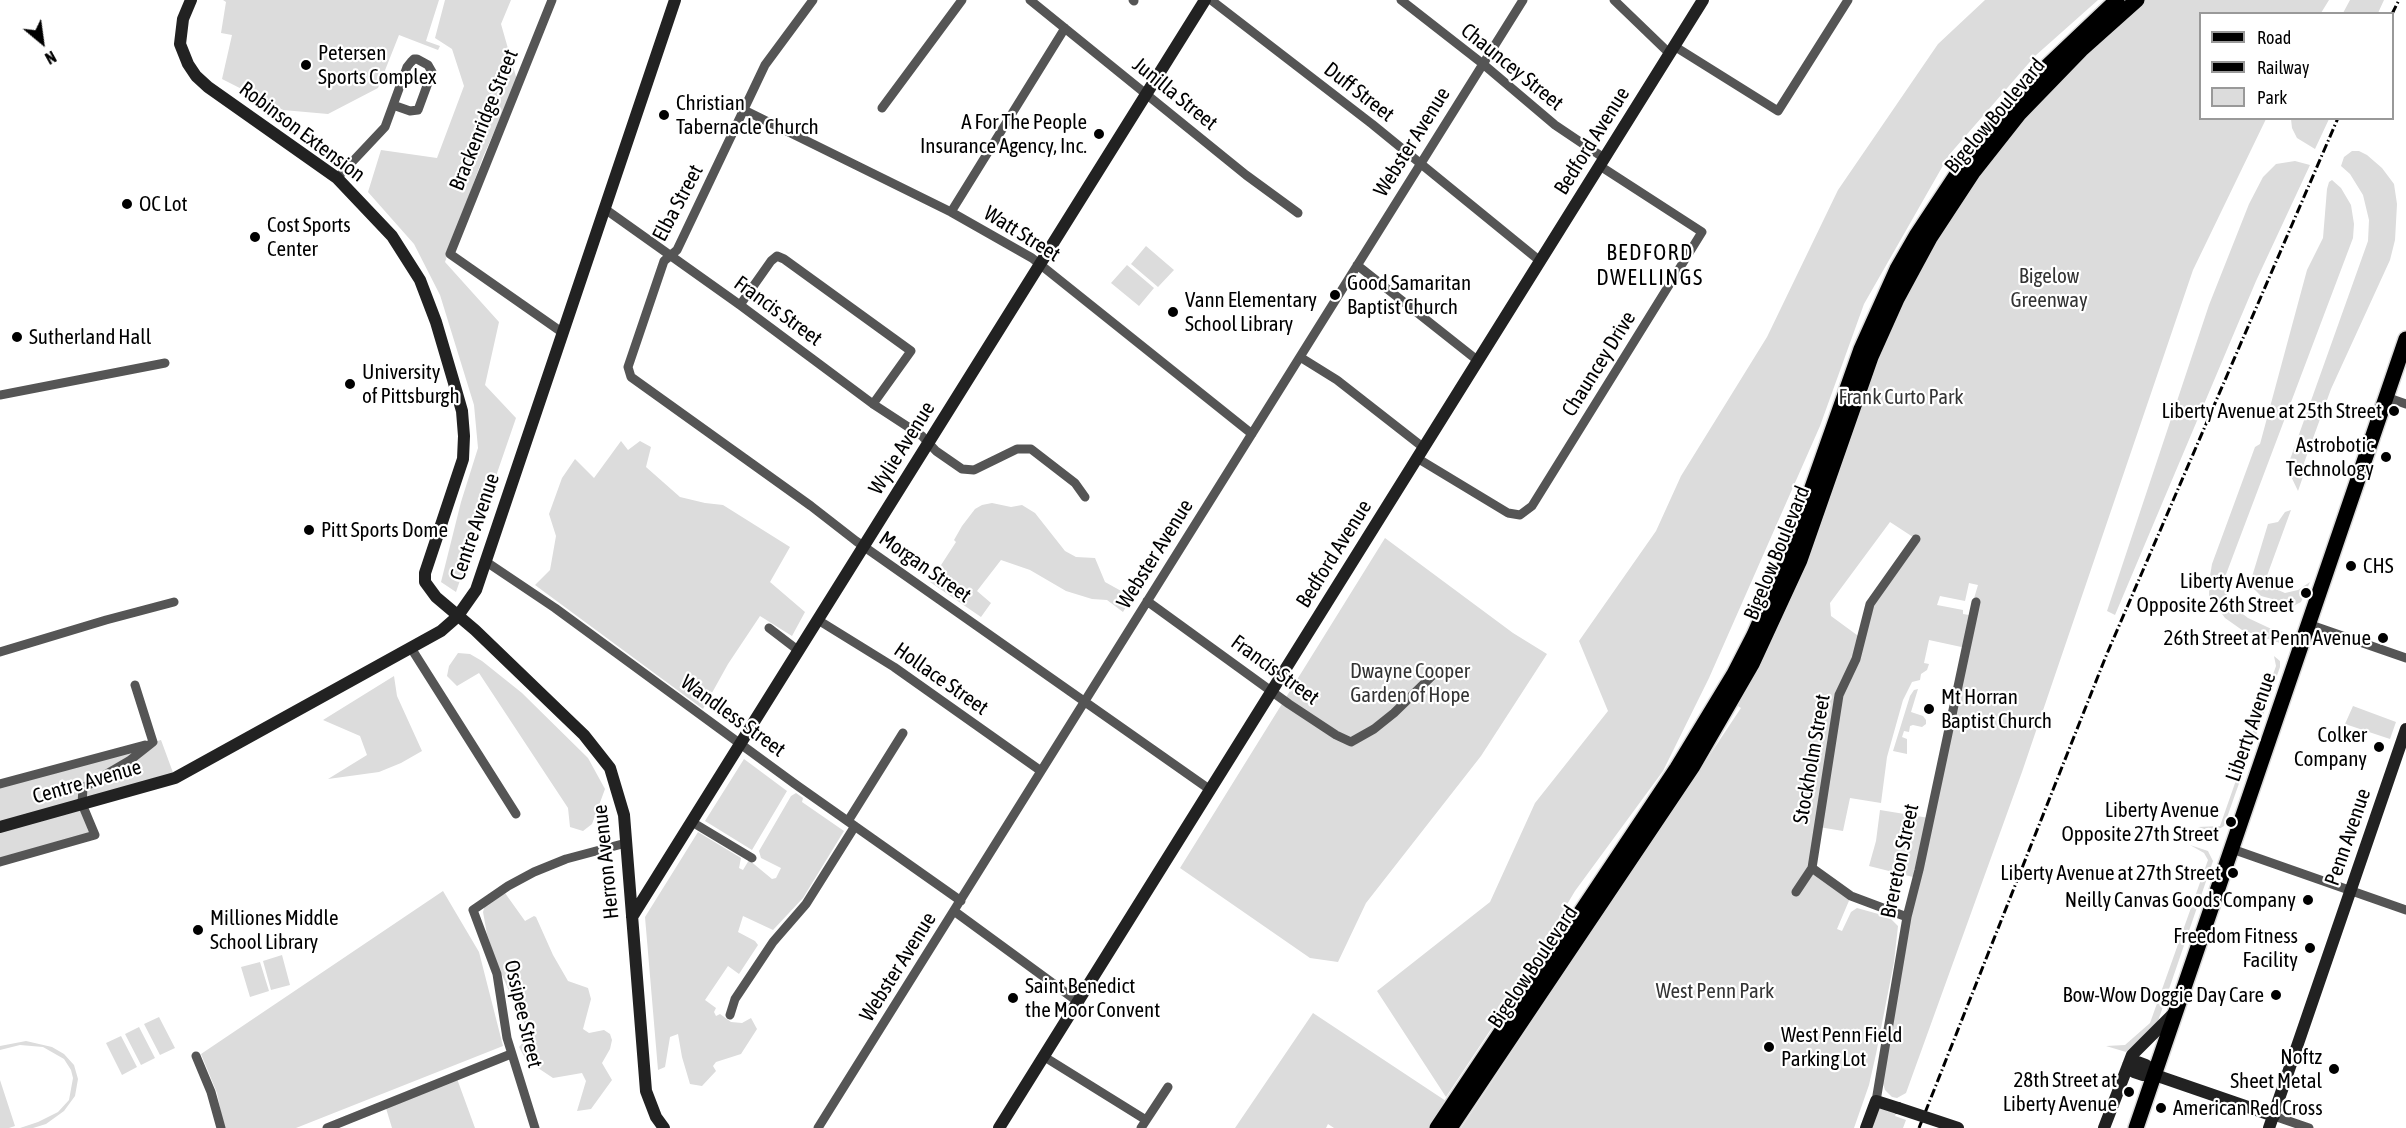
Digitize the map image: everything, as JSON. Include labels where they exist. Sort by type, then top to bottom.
[{"type":"main road","name":"Bigelow Boulevard","points":[[1437,1128],[1677,768],[1734,674],[1785,564],[1861,349],[1897,269],[1916,236],[1963,165],[2020,92],[2117,0]]},
{"type":"main road","name":"Bigelow Boulevard","points":[[1450,1128],[1686,775],[1752,664],[1800,560],[1858,392],[1882,332],[1930,238],[1974,171],[2019,114],[2081,50],[2137,0]]},
{"type":"main road","name":"Liberty Avenue","points":[[2136,1128],[2406,339]]},
{"type":"street","name":"Robinson Extension","points":[[191,0],[183,19],[180,44],[188,64],[208,87],[337,178],[392,236],[420,280],[436,322],[462,411],[463,459],[425,573],[425,582],[428,589],[457,617]]},
{"type":"street","name":"Brackenridge Street","points":[[552,0],[450,254],[563,333]]},
{"type":"street","name":"Centre Avenue","points":[[0,827],[175,778],[441,631],[457,617],[476,590],[675,0]]},
{"type":"street","name":"Elba Street","points":[[628,367],[664,261],[677,250],[765,65],[813,0]]},
{"type":"street","points":[[882,108],[962,0]]},
{"type":"street","name":"Junilla Street","points":[[1030,0],[1246,175],[1298,213]]},
{"type":"street","name":"Wylie Avenue","points":[[632,917],[1205,0]]},
{"type":"street","name":"Duff Street","points":[[1211,0],[1420,163],[1540,261]]},
{"type":"street","name":"Chauncey Street","points":[[1401,0],[1602,162]]},
{"type":"street","name":"Webster Avenue","points":[[818,1128],[1523,0]]},
{"type":"street","points":[[1614,0],[1672,50],[1779,111],[1848,0]]},
{"type":"street","name":"Bedford Avenue","points":[[999,1128],[1703,0]]},
{"type":"street","points":[[951,212],[1065,28]]},
{"type":"street","points":[[337,178],[385,127],[393,105],[411,62],[417,59],[428,65],[432,72],[418,110],[410,111],[393,105]]},
{"type":"street","name":"Watt Street","points":[[744,110],[951,212],[1040,264],[1252,434]]},
{"type":"street","name":"Chauncey Drive","points":[[1421,453],[1508,513],[1520,515],[1532,506],[1702,232],[1602,162]]},
{"type":"street","name":"Francis Street","points":[[605,209],[740,305],[873,404],[922,436],[962,469],[974,470],[1017,449],[1030,449],[1075,483],[1085,497]]},
{"type":"street","points":[[740,305],[777,256],[911,351],[873,404]]},
{"type":"street","points":[[1357,265],[1478,360]]},
{"type":"street","points":[[1300,357],[1337,380],[1421,453]]},
{"type":"street","points":[[0,394],[165,363]]},
{"type":"street","name":"Morgan Street","points":[[628,367],[631,377],[864,546],[1209,789]]},
{"type":"street","points":[[2385,397],[2406,404]]},
{"type":"street","name":"Stockholm Street","points":[[1796,892],[1812,868],[1839,695],[1856,659],[1870,604],[1916,539]]},
{"type":"street","name":"Wandless Street","points":[[485,561],[555,608],[851,824],[961,901]]},
{"type":"street","points":[[0,652],[174,602]]},
{"type":"street","name":"Francis Street","points":[[1147,602],[1336,735],[1351,742],[1374,729],[1394,713],[1437,671]]},
{"type":"street","name":"Brereton Street","points":[[1866,1128],[1876,1101],[1907,917],[1976,602]]},
{"type":"street","name":"Herron Avenue","points":[[457,617],[475,630],[584,735],[610,768],[624,815],[646,1091],[656,1118],[663,1128]]},
{"type":"street","name":"Hollace Street","points":[[818,620],[894,667],[1041,771]]},
{"type":"street","points":[[2308,624],[2406,658]]},
{"type":"street","points":[[769,628],[799,651]]},
{"type":"street","points":[[411,648],[516,813]]},
{"type":"street","points":[[135,685],[153,742]]},
{"type":"street","name":"Penn Avenue","points":[[2272,1122],[2406,729]]},
{"type":"street","points":[[730,1015],[735,999],[772,942],[806,903],[903,733]]},
{"type":"street","points":[[0,862],[95,835],[82,804],[83,788],[129,761],[153,742]]},
{"type":"street","points":[[0,784],[153,742]]},
{"type":"street","points":[[692,822],[752,858]]},
{"type":"street","name":"Ossipee Street","points":[[536,1128],[511,1054],[497,974],[473,910],[508,886],[534,872],[566,859],[626,843]]},
{"type":"street","points":[[2232,849],[2406,910]]},
{"type":"street","points":[[1812,868],[1851,896],[1907,917]]},
{"type":"street","points":[[954,911],[1077,1001]]},
{"type":"street","points":[[2104,1128],[2136,1050],[2157,1033],[2175,1012]]},
{"type":"street","points":[[327,1128],[511,1054]]},
{"type":"street","points":[[196,1056],[211,1092],[220,1128]]},
{"type":"street","points":[[1043,1056],[1144,1124],[1168,1087]]},
{"type":"street","points":[[2128,1065],[2134,1072],[2155,1075],[2272,1122],[2309,1128]]},
{"type":"street","points":[[1876,1101],[1958,1128]]},
{"type":"green space","name":"Petersen Sports Complex","points":[[223,0],[439,0],[426,41],[440,46],[438,50],[399,35],[378,88],[328,114],[283,110],[222,79],[232,35],[221,33],[226,2]]},
{"type":"green space","points":[[445,0],[511,0],[501,24],[517,80],[483,157],[445,262],[499,322],[485,385],[516,418],[456,592],[441,582],[461,502],[478,448],[474,405],[440,295],[414,244],[368,192],[381,150],[437,158],[464,86],[452,49],[435,38]]},
{"type":"green space","points":[[1985,0],[2098,0],[2035,56],[1949,155],[1864,304],[1820,426],[1709,678],[1663,771],[1575,891],[1507,1005],[1446,1097],[1377,991],[1490,902],[1535,803],[1608,711],[1579,641],[1656,531],[1681,476],[1767,337],[1838,190],[1938,44]]},
{"type":"green space","points":[[2146,0],[2329,0],[2322,12],[2199,12],[2199,120],[2266,120],[2193,270],[2022,772],[1906,1093],[1897,1098],[1892,1097],[1885,1090],[1881,1077],[1917,878],[1869,866],[1876,841],[1880,810],[1929,818],[1966,648],[1929,640],[1924,663],[1929,664],[1927,670],[1921,674],[1920,680],[1912,682],[1903,700],[1887,757],[1881,803],[1850,798],[1843,831],[1819,827],[1812,868],[1851,896],[1837,929],[1842,931],[1851,912],[1857,908],[1889,917],[1898,926],[1894,962],[1876,1054],[1869,1085],[1854,1128],[1461,1128],[1741,708],[1735,704],[1881,348],[1921,264],[1973,182],[2015,129],[2077,62]],"holes":[[[1890,522],[1916,539],[1870,604],[1861,638],[1831,616],[1830,603]],[[1969,583],[1978,585],[1969,615],[1963,614],[1963,610],[1937,605],[1940,596],[1965,601]]]},
{"type":"green space","points":[[2350,0],[2384,0],[2378,12],[2344,12]]},
{"type":"green space","points":[[2291,120],[2329,120],[2315,149],[2297,138]]},
{"type":"green space","points":[[2352,151],[2359,151],[2367,155],[2382,168],[2394,184],[2397,204],[2395,240],[2390,260],[2331,389],[2304,463],[2306,468],[2298,491],[2287,468],[2368,241],[2369,220],[2363,195],[2350,174],[2341,166],[2344,157]]},
{"type":"green space","points":[[2295,161],[2310,165],[2256,281],[2115,615],[2107,611],[2209,305],[2249,204],[2263,177],[2276,164]]},
{"type":"green space","points":[[2332,180],[2341,188],[2351,205],[2354,224],[2353,238],[2225,577],[2226,593],[2235,608],[2248,618],[2280,633],[2282,631],[2287,638],[2280,643],[2242,630],[2225,618],[2209,596],[2209,582],[2212,564],[2255,447],[2260,444],[2307,270],[2323,238],[2327,189]]},
{"type":"green space","points":[[1146,246],[1174,270],[1158,287],[1131,264]]},
{"type":"green space","points":[[1127,265],[1154,288],[1139,306],[1111,283]]},
{"type":"green space","points":[[621,441],[628,450],[640,441],[651,447],[646,467],[680,497],[723,505],[790,547],[770,582],[805,612],[792,636],[760,616],[728,664],[703,709],[535,585],[550,570],[556,536],[549,514],[562,478],[575,459],[594,478]]},
{"type":"green space","points":[[992,503],[1011,507],[1022,505],[1035,513],[1065,551],[1076,557],[1095,558],[1105,582],[1132,597],[1123,612],[1107,600],[1092,599],[1066,591],[1030,570],[1001,560],[977,591],[991,603],[981,617],[930,582],[956,542],[954,540],[962,526],[975,509]]},
{"type":"green space","points":[[2291,510],[2264,584],[2285,593],[2298,590],[2310,582],[2301,602],[2291,607],[2291,604],[2261,596],[2253,588],[2251,580],[2268,524],[2278,522],[2285,512]]},
{"type":"green space","name":"Dwayne Cooper Garden of Hope","points":[[1385,538],[1513,633],[1547,654],[1481,756],[1366,903],[1338,962],[1310,958],[1180,868]]},
{"type":"green space","points":[[458,653],[470,654],[482,661],[522,693],[588,758],[605,789],[592,824],[583,831],[570,827],[568,808],[479,673],[457,686],[447,676],[449,666]]},
{"type":"green space","points":[[2274,656],[2280,661],[2280,667],[2224,826],[2214,832],[2198,827],[2220,826],[2276,666]]},
{"type":"green space","points":[[394,676],[397,696],[422,751],[379,772],[328,779],[367,755],[360,736],[323,720]]},
{"type":"green space","points":[[1918,689],[1911,712],[1923,716],[1926,724],[1922,727],[1913,725],[1910,726],[1909,732],[1904,731],[1902,737],[1907,739],[1907,754],[1893,751],[1910,696],[1914,690]]},
{"type":"green space","points":[[2353,706],[2396,722],[2390,739],[2345,724]]},
{"type":"green space","points":[[161,740],[175,778],[83,804],[95,835],[0,862],[0,784]]},
{"type":"green space","points":[[744,759],[787,791],[752,850],[705,821]]},
{"type":"green space","points":[[796,793],[803,798],[802,802],[844,831],[803,898],[773,930],[743,916],[738,932],[758,945],[739,974],[728,966],[705,1000],[716,1008],[714,1012],[716,1016],[720,1014],[731,1022],[742,1023],[751,1018],[757,1029],[741,1054],[716,1062],[713,1066],[716,1071],[702,1086],[690,1084],[678,1034],[670,1037],[665,1067],[658,1070],[645,917],[698,832],[741,858],[739,868],[743,870],[749,860],[772,879],[776,878],[781,868],[761,858],[759,851],[791,796]]},
{"type":"green space","points":[[2190,845],[2208,851],[2213,861],[2157,1024],[2126,1052],[2106,1046],[2125,1045],[2150,1023],[2208,860],[2204,853]]},
{"type":"green space","points":[[443,891],[479,952],[503,1046],[296,1128],[224,1128],[217,1093],[201,1054]]},
{"type":"green space","points":[[505,893],[525,921],[536,917],[568,981],[588,988],[591,999],[583,1029],[589,1033],[604,1030],[610,1034],[612,1040],[610,1049],[602,1063],[612,1080],[591,1109],[577,1111],[586,1081],[582,1073],[553,1078],[526,1060],[519,1047],[530,1034],[496,961],[483,912],[485,905]]},
{"type":"green space","points":[[282,955],[290,985],[271,990],[263,961]]},
{"type":"green space","points":[[260,962],[269,991],[250,997],[241,967]]},
{"type":"green space","points":[[1313,1013],[1452,1105],[1437,1128],[1334,1128],[1328,1124],[1326,1128],[1235,1128]]},
{"type":"green space","points":[[159,1017],[175,1048],[160,1055],[144,1024]]},
{"type":"green space","points":[[139,1027],[155,1058],[141,1065],[125,1034]]},
{"type":"green space","points":[[121,1036],[137,1067],[122,1075],[106,1043]]},
{"type":"green space","points":[[26,1041],[52,1047],[64,1054],[74,1065],[78,1079],[75,1096],[64,1111],[46,1124],[33,1128],[20,1128],[58,1112],[69,1100],[73,1078],[64,1059],[43,1047],[20,1045],[0,1050],[0,1046]]},
{"type":"green space","points":[[456,1076],[475,1128],[392,1128],[385,1105]]},
{"type":"green space","points":[[0,1080],[15,1126],[9,1128],[0,1128]]},
{"type":"green space","points":[[1876,1101],[1898,1108],[1895,1116],[1906,1120],[1903,1128],[1866,1128]]},
{"type":"railway","points":[[2393,12],[2399,0]]},
{"type":"railway","points":[[1919,1128],[2106,656],[2337,120]]},
{"type":"place","name":"Petersen Sports Complex","points":[[306,65]]},
{"type":"place","name":"Christian Tabernacle Church","points":[[664,115]]},
{"type":"place","name":"A For The People Insurance Agency, Inc.","points":[[1099,134]]},
{"type":"place","name":"OC Lot","points":[[127,204]]},
{"type":"place","name":"Cost Sports Center","points":[[255,237]]},
{"type":"place","name":"Good Samaritan Baptist Church","points":[[1335,295]]},
{"type":"place","name":"Vann Elementary School Library","points":[[1173,312]]},
{"type":"place","name":"Sutherland Hall","points":[[17,337]]},
{"type":"place","name":"University of Pittsburgh","points":[[350,384]]},
{"type":"place","name":"Liberty Avenue at 25th Street","points":[[2394,411]]},
{"type":"place","name":"Astrobotic Technology","points":[[2386,457]]},
{"type":"place","name":"Pitt Sports Dome","points":[[309,530]]},
{"type":"place","name":"CHS","points":[[2351,566]]},
{"type":"place","name":"Liberty Avenue Opposite 26th Street","points":[[2306,593]]},
{"type":"place","name":"26th Street at Penn Avenue","points":[[2383,638]]},
{"type":"place","name":"Mt Horran Baptist Church","points":[[1929,709]]},
{"type":"place","name":"Colker Company","points":[[2379,747]]},
{"type":"place","name":"Liberty Avenue Opposite 27th Street","points":[[2231,822]]},
{"type":"place","name":"Liberty Avenue at 27th Street","points":[[2233,873]]},
{"type":"place","name":"Neilly Canvas Goods Company","points":[[2308,900]]},
{"type":"place","name":"Milliones Middle School Library","points":[[198,930]]},
{"type":"place","name":"Freedom Fitness Facility","points":[[2310,948]]},
{"type":"place","name":"Bow-Wow Doggie Day Care","points":[[2276,995]]},
{"type":"place","name":"Saint Benedict the Moor Convent","points":[[1013,998]]},
{"type":"place","name":"West Penn Field Parking Lot","points":[[1769,1047]]},
{"type":"place","name":"Noftz Sheet Metal","points":[[2334,1069]]},
{"type":"place","name":"28th Street at Liberty Avenue","points":[[2129,1092]]},
{"type":"place","name":"American Red Cross","points":[[2161,1108]]},
{"type":"district","name":"BEDFORD DWELLINGS","points":[[1650,266]]},
{"type":"park label","name":"Bigelow Greenway","points":[[2049,288]]},
{"type":"park label","name":"Frank Curto Park","points":[[1901,397]]},
{"type":"park label","name":"West Penn Park","points":[[1715,991]]}]
